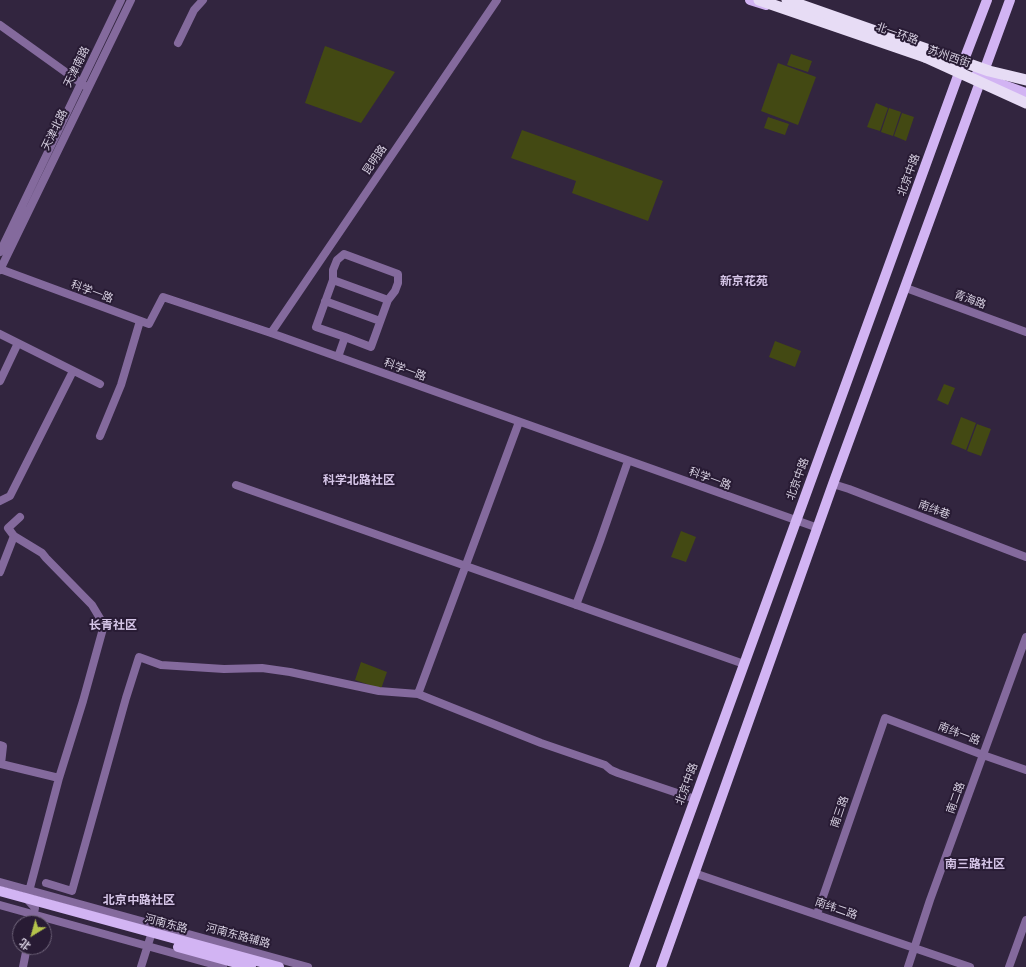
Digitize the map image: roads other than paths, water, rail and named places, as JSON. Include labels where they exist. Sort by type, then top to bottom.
[{"type":"highway","name":"北一环路","points":[[759,0],[925,57]]},
{"type":"highway","name":"北一环路","points":[[787,0],[988,69]]},
{"type":"highway","points":[[925,57],[1026,103]]},
{"type":"highway","points":[[988,69],[1026,80]]},
{"type":"main road","name":"苏州西街","points":[[750,0],[1026,97]]},
{"type":"main road","name":"苏州西街","points":[[799,0],[988,69]]},
{"type":"main road","name":"北京中路","points":[[634,967],[959,73],[987,0]]},
{"type":"main road","points":[[661,967],[833,484],[981,81],[988,69],[1010,0]]},
{"type":"main road","name":"北一环路","points":[[925,57],[1026,93]]},
{"type":"main road","name":"北一环路","points":[[988,69],[1026,85]]},
{"type":"main road","name":"河南东路","points":[[0,891],[28,894],[150,939],[251,967]]},
{"type":"main road","name":"河南东路","points":[[0,898],[33,915]]},
{"type":"main road","name":"河南东路","points":[[52,919],[279,967]]},
{"type":"street","name":"天津南路","points":[[0,252],[29,200],[84,85],[121,0]]},
{"type":"street","points":[[0,25],[84,85],[131,0]]},
{"type":"street","points":[[178,43],[194,10],[203,0]]},
{"type":"street","name":"昆明路","points":[[271,333],[497,0]]},
{"type":"street","points":[[0,269],[29,200]]},
{"type":"street","points":[[344,254],[398,274],[398,283],[395,291],[388,300],[371,346],[316,327],[333,280],[333,270],[337,260],[344,254]]},
{"type":"street","name":"科学一路","points":[[0,269],[149,324],[163,297],[271,333],[818,528]]},
{"type":"street","points":[[333,280],[388,300]]},
{"type":"street","name":"青海路","points":[[906,288],[1026,332]]},
{"type":"street","points":[[325,301],[380,321]]},
{"type":"street","points":[[100,436],[121,385],[140,321]]},
{"type":"street","points":[[0,334],[100,384]]},
{"type":"street","points":[[338,357],[345,337]]},
{"type":"street","points":[[0,381],[18,344]]},
{"type":"street","points":[[0,501],[10,496],[73,371]]},
{"type":"street","points":[[418,694],[464,566],[519,422]]},
{"type":"street","points":[[576,605],[628,461]]},
{"type":"street","name":"南纬巷","points":[[833,484],[1026,557]]},
{"type":"street","points":[[236,485],[744,664]]},
{"type":"street","points":[[20,517],[8,528],[14,536],[42,553],[92,605],[104,625],[83,701],[59,778],[28,894],[33,915]]},
{"type":"street","points":[[0,572],[14,536]]},
{"type":"street","name":"南二路","points":[[908,967],[930,900],[1026,637]]},
{"type":"street","points":[[46,884],[72,891],[126,698],[139,657],[161,665],[224,669],[262,668],[290,672],[379,692],[418,694],[541,743],[605,765],[618,773],[695,799]]},
{"type":"street","name":"南纬一路","points":[[885,718],[1026,770]]},
{"type":"street","name":"南三路","points":[[817,914],[885,718]]},
{"type":"street","points":[[0,745],[3,746],[1,764],[59,778]]},
{"type":"street","name":"南纬二路","points":[[694,873],[970,967]]},
{"type":"street","name":"河南东路辅路","points":[[0,882],[28,894],[308,967]]},
{"type":"street","points":[[0,905],[33,915]]},
{"type":"street","points":[[1010,967],[1026,920]]},
{"type":"street","points":[[141,967],[150,939],[223,967]]},
{"type":"street","points":[[22,967],[25,955]]},
{"type":"district","name":"新京花苑","points":[[744,282]]},
{"type":"district","name":"科学北路社区","points":[[359,481]]},
{"type":"district","name":"长青社区","points":[[113,626]]},
{"type":"district","name":"南三路社区","points":[[975,865]]},
{"type":"district","name":"北京中路社区","points":[[139,901]]}]
